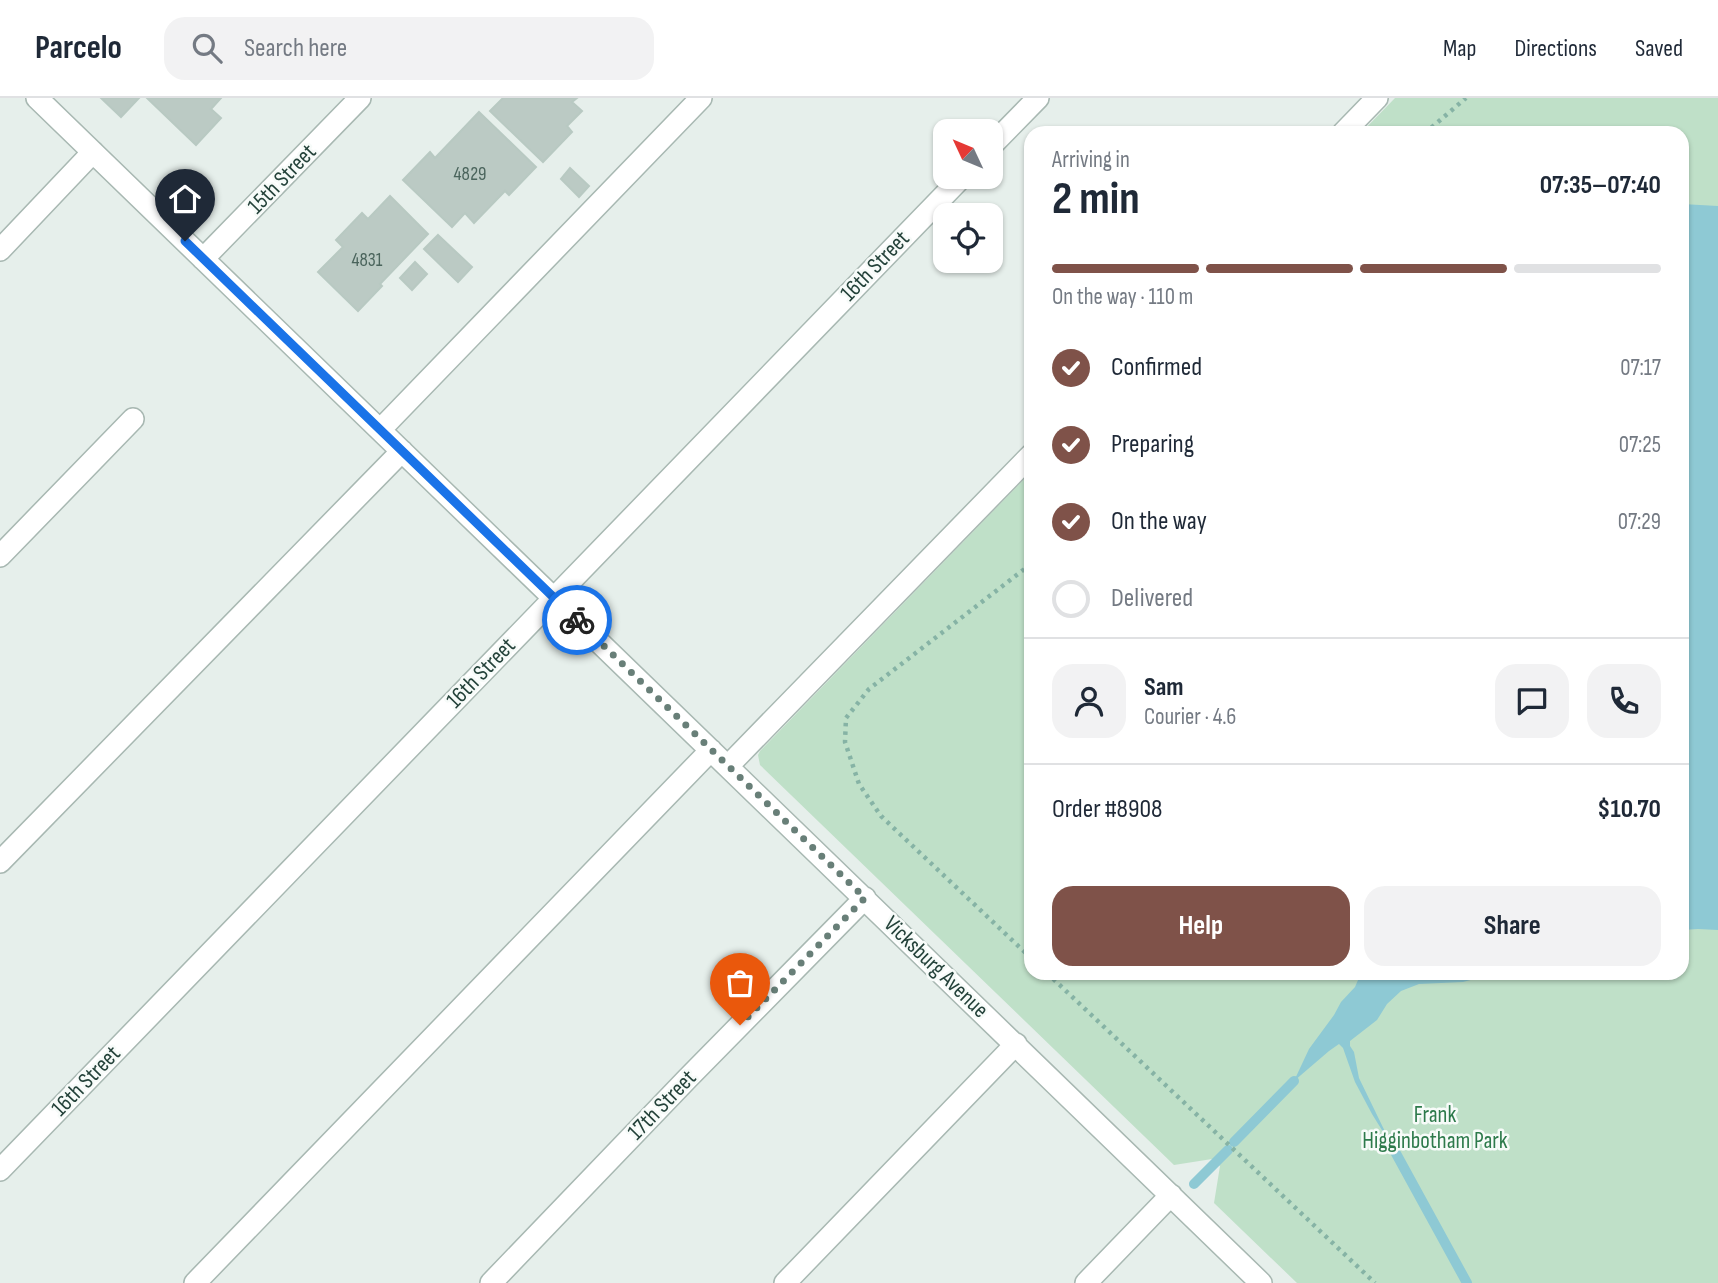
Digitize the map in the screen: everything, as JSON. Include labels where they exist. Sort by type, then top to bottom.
[{"type":"street","name":"Vicksburg Avenue","points":[[37,98],[1261,1283]]},
{"type":"street","name":"15th Street","points":[[203,259],[360,98]]},
{"type":"street","points":[[380,430],[701,98]]},
{"type":"street","points":[[1003,134],[1038,98]]},
{"type":"street","points":[[1350,126],[1377,98]]},
{"type":"street","points":[[0,250],[93,152]]},
{"type":"street","name":"16th Street","points":[[0,1170],[950,189]]},
{"type":"street","points":[[0,556],[133,418]]},
{"type":"street","points":[[0,862],[402,451]]},
{"type":"street","points":[[728,766],[1024,462]]},
{"type":"street","points":[[195,1283],[712,750]]},
{"type":"street","name":"17th Street","points":[[491,1283],[865,898]]},
{"type":"street","points":[[785,1283],[1016,1044]]},
{"type":"street","points":[[1086,1283],[1171,1195]]},
{"type":"path","points":[[1433,126],[1466,98]]},
{"type":"path","points":[[1024,569],[869,689],[846,718],[845,743],[859,784],[881,816],[1024,951]]},
{"type":"path","points":[[1054,980],[1375,1283]]},
{"type":"green space","name":"Frank Higginbotham Park","points":[[1395,98],[1718,98],[1718,1283],[1297,1283],[1214,1203],[1220,1166],[1212,1159],[1174,1165],[760,765],[760,751],[1024,479],[1024,980],[1689,980],[1689,126],[1368,126]]},
{"type":"water","points":[[1689,204],[1718,206],[1718,930],[1689,930]]},
{"type":"water","points":[[1358,980],[1471,980],[1419,984],[1401,991],[1387,1004],[1377,1020],[1350,1041],[1359,1078],[1393,1148],[1355,1082],[1343,1048],[1339,1044],[1294,1081],[1309,1049],[1341,1002]]},
{"type":"building","points":[[101,98],[139,98],[121,117]]},
{"type":"building","points":[[147,98],[221,98],[211,109],[221,118],[196,145]]},
{"type":"building","points":[[503,98],[577,98],[572,102],[582,111],[567,126],[572,132],[543,162],[490,111]]},
{"type":"building","points":[[479,112],[536,167],[509,195],[505,191],[474,223],[465,213],[452,227],[403,180],[430,152],[435,158]]},
{"type":"building","points":[[570,168],[589,186],[579,197],[561,179]]},
{"type":"building","points":[[390,196],[428,234],[358,311],[318,272],[343,247],[336,240],[362,213],[368,219]]},
{"type":"building","points":[[438,235],[472,267],[458,282],[424,249]]},
{"type":"building","points":[[415,262],[427,274],[412,290],[400,278]]},
{"type":"waterway","points":[[1234,1142],[1294,1081]]},
{"type":"waterway","points":[[1393,1148],[1467,1283]]},
{"type":"waterway","points":[[1194,1184],[1228,1150]]},
{"type":"way so far","points":[[577,620],[865,898],[740,1025]]},
{"type":"route","points":[[185,241],[577,620]]}]
